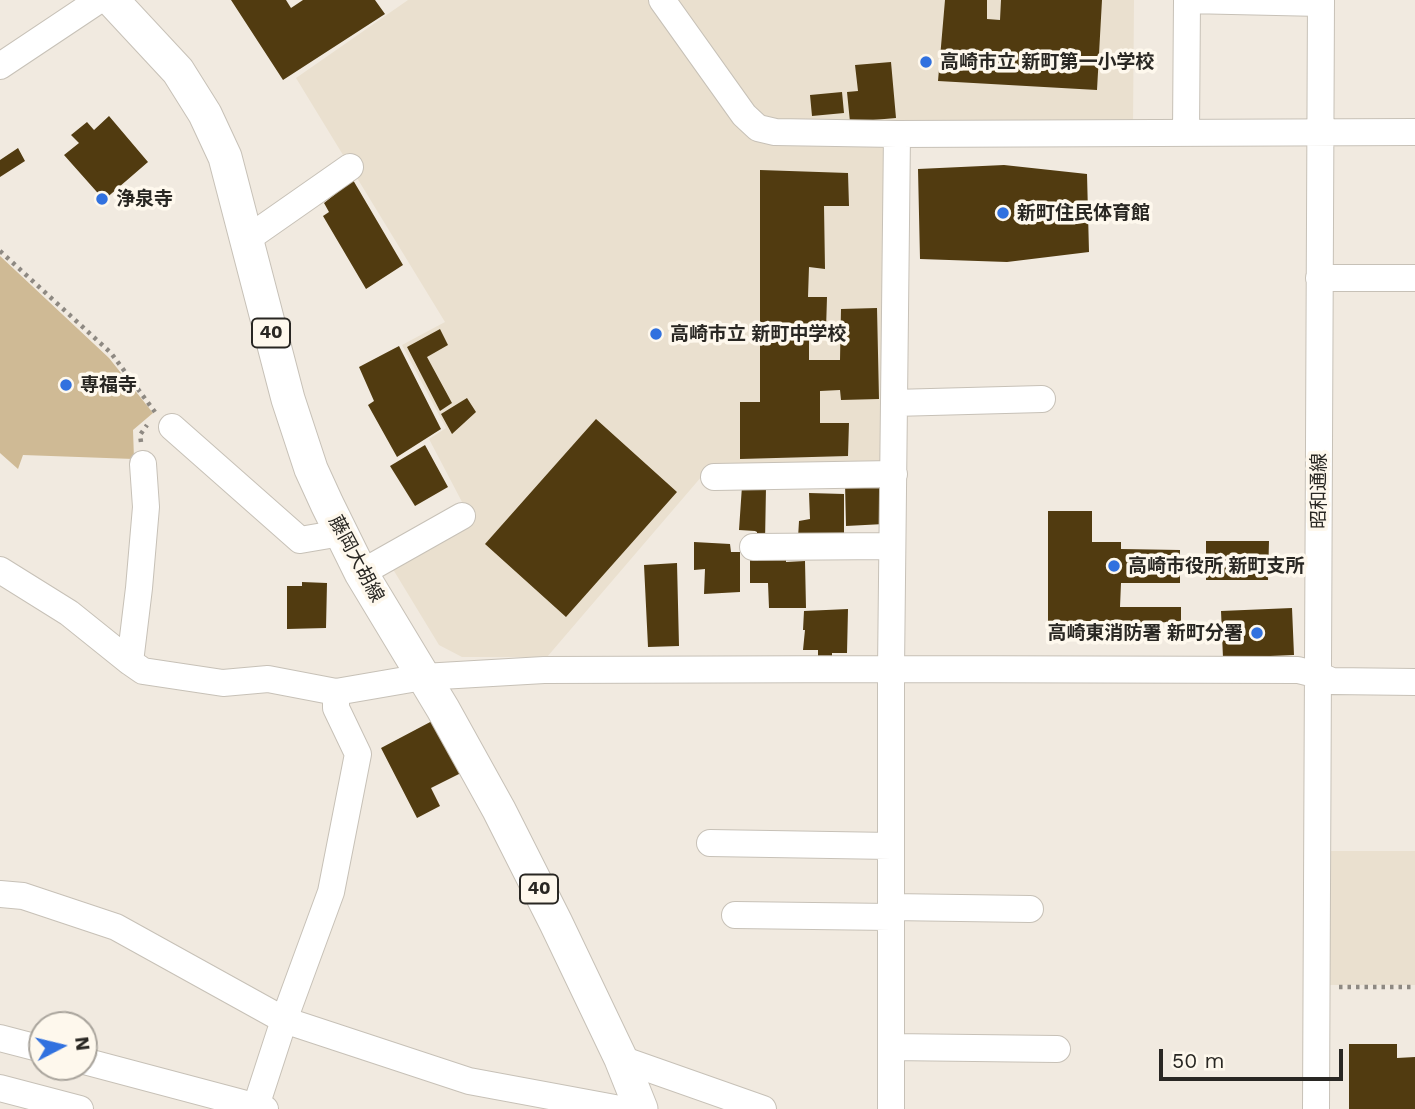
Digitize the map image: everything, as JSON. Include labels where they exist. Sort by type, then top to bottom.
[{"type":"main road","name":"藤岡大胡線","points":[[117,2],[178,71],[205,114],[225,157],[288,399],[311,468],[361,573],[424,677],[505,821],[621,1059],[642,1109]]},
{"type":"street","points":[[662,0],[744,116],[758,128],[775,132],[1415,132]]},
{"type":"street","points":[[1186,133],[1187,0],[1321,2]]},
{"type":"street","points":[[0,66],[117,2]]},
{"type":"street","name":"昭和通線","points":[[1316,1109],[1321,2]]},
{"type":"street","points":[[891,1109],[891,669],[897,134]]},
{"type":"street","points":[[247,239],[350,167]]},
{"type":"street","points":[[1319,278],[1415,278]]},
{"type":"street","points":[[894,403],[1042,399]]},
{"type":"street","points":[[172,426],[300,540],[341,533]]},
{"type":"street","points":[[130,662],[146,507],[143,464]]},
{"type":"street","points":[[713,477],[894,474]]},
{"type":"street","points":[[361,573],[461,516]]},
{"type":"street","points":[[753,547],[892,546]]},
{"type":"street","points":[[0,570],[69,613],[143,671],[223,683],[268,679],[336,692],[424,677],[544,670],[1298,670],[1332,681],[1415,682]]},
{"type":"street","points":[[98,1065],[260,1108],[284,1020],[331,892],[358,754],[336,708],[336,692]]},
{"type":"street","points":[[710,843],[891,846]]},
{"type":"street","points":[[0,894],[23,895],[116,927],[284,1020],[469,1081],[620,1109]]},
{"type":"street","points":[[735,915],[1030,909]]},
{"type":"street","points":[[0,1038],[28,1045]]},
{"type":"street","points":[[891,1047],[1056,1049]]},
{"type":"street","points":[[621,1059],[763,1109]]},
{"type":"street","points":[[0,1087],[80,1109]]},
{"type":"path","points":[[0,251],[110,353],[156,414],[172,426]]},
{"type":"path","points":[[1316,987],[1415,987]]},
{"type":"shaded area","name":"高崎市立 新町中学校","points":[[408,0],[655,0],[742,119],[890,139],[888,470],[708,469],[547,657],[462,657],[439,645],[391,566],[472,521],[429,439],[446,428],[402,345],[445,322],[296,78]]},
{"type":"shaded area","name":"高崎市立 新町第一小学校","points":[[674,0],[1134,0],[1133,127],[763,124]]},
{"type":"shaded area","name":"専福寺","points":[[0,256],[109,358],[153,413],[133,430],[134,459],[23,455],[18,469],[0,453]]},
{"type":"shaded area","points":[[1326,851],[1415,851],[1415,985],[1328,985]]},
{"type":"building","points":[[231,0],[286,0],[291,8],[303,0],[375,0],[385,14],[283,80]]},
{"type":"building","points":[[945,0],[987,0],[987,19],[1000,20],[1001,0],[1102,0],[1097,90],[938,81]]},
{"type":"building","points":[[891,62],[896,118],[850,122],[847,92],[858,91],[855,65]]},
{"type":"building","points":[[842,92],[844,113],[812,116],[810,95]]},
{"type":"building","points":[[109,116],[148,162],[104,200],[64,155],[79,143],[71,135],[87,122],[94,130]]},
{"type":"building","points":[[18,148],[25,161],[0,177],[0,160]]},
{"type":"building","name":"新町住民体育館","points":[[1004,165],[1087,174],[1089,252],[1007,262],[920,259],[918,169]]},
{"type":"building","points":[[760,170],[848,173],[849,206],[824,206],[825,269],[809,267],[808,297],[827,297],[826,330],[809,330],[809,360],[840,360],[841,309],[877,308],[879,399],[841,400],[840,390],[820,391],[820,423],[849,423],[848,456],[740,459],[740,402],[760,402]]},
{"type":"building","points":[[353,180],[403,265],[366,289],[323,216],[329,212],[324,203]]},
{"type":"building","points":[[440,329],[448,345],[427,357],[452,403],[440,411],[407,347]]},
{"type":"building","points":[[399,346],[441,429],[397,457],[368,405],[374,401],[359,367]]},
{"type":"building","points":[[467,398],[476,412],[452,434],[441,414]]},
{"type":"building","points":[[596,419],[677,492],[566,617],[485,544]]},
{"type":"building","points":[[425,445],[448,487],[415,506],[390,466]]},
{"type":"building","points":[[845,483],[884,483],[884,524],[846,526]]},
{"type":"building","points":[[742,486],[766,487],[765,542],[757,542],[755,531],[739,530]]},
{"type":"building","points":[[809,493],[844,494],[844,534],[798,538],[799,521],[810,519]]},
{"type":"building","name":"高崎市役所 新町支所","points":[[1048,511],[1092,511],[1092,542],[1121,542],[1121,549],[1180,550],[1180,583],[1121,583],[1120,607],[1181,607],[1181,622],[1121,623],[1120,633],[1048,633]]},
{"type":"building","points":[[1206,541],[1269,541],[1268,580],[1206,580]]},
{"type":"building","points":[[694,542],[730,544],[731,552],[740,552],[740,592],[704,594],[705,569],[694,570]]},
{"type":"building","points":[[750,558],[805,561],[806,608],[769,608],[768,583],[750,583]]},
{"type":"building","points":[[677,563],[679,646],[648,647],[644,565]]},
{"type":"building","points":[[302,582],[327,583],[326,628],[287,629],[287,586],[302,586]]},
{"type":"building","name":"高崎東消防署 新町分署","points":[[1292,608],[1294,655],[1223,658],[1221,611]]},
{"type":"building","points":[[848,609],[847,653],[832,653],[832,657],[818,658],[818,650],[803,650],[804,611]]},
{"type":"building","points":[[434,720],[461,773],[431,788],[440,806],[417,818],[381,748]]},
{"type":"building","points":[[1349,1044],[1397,1044],[1397,1058],[1415,1057],[1415,1109],[1349,1109]]},
{"type":"place","name":"高崎市立 新町第一小学校","points":[[926,62]]},
{"type":"place","name":"浄泉寺","points":[[102,199]]},
{"type":"place","name":"新町住民体育館","points":[[1003,213]]},
{"type":"place","name":"高崎市立 新町中学校","points":[[656,334]]},
{"type":"place","name":"専福寺","points":[[66,385]]},
{"type":"place","name":"高崎市役所 新町支所","points":[[1114,566]]},
{"type":"place","name":"高崎東消防署 新町分署","points":[[1257,633]]}]
